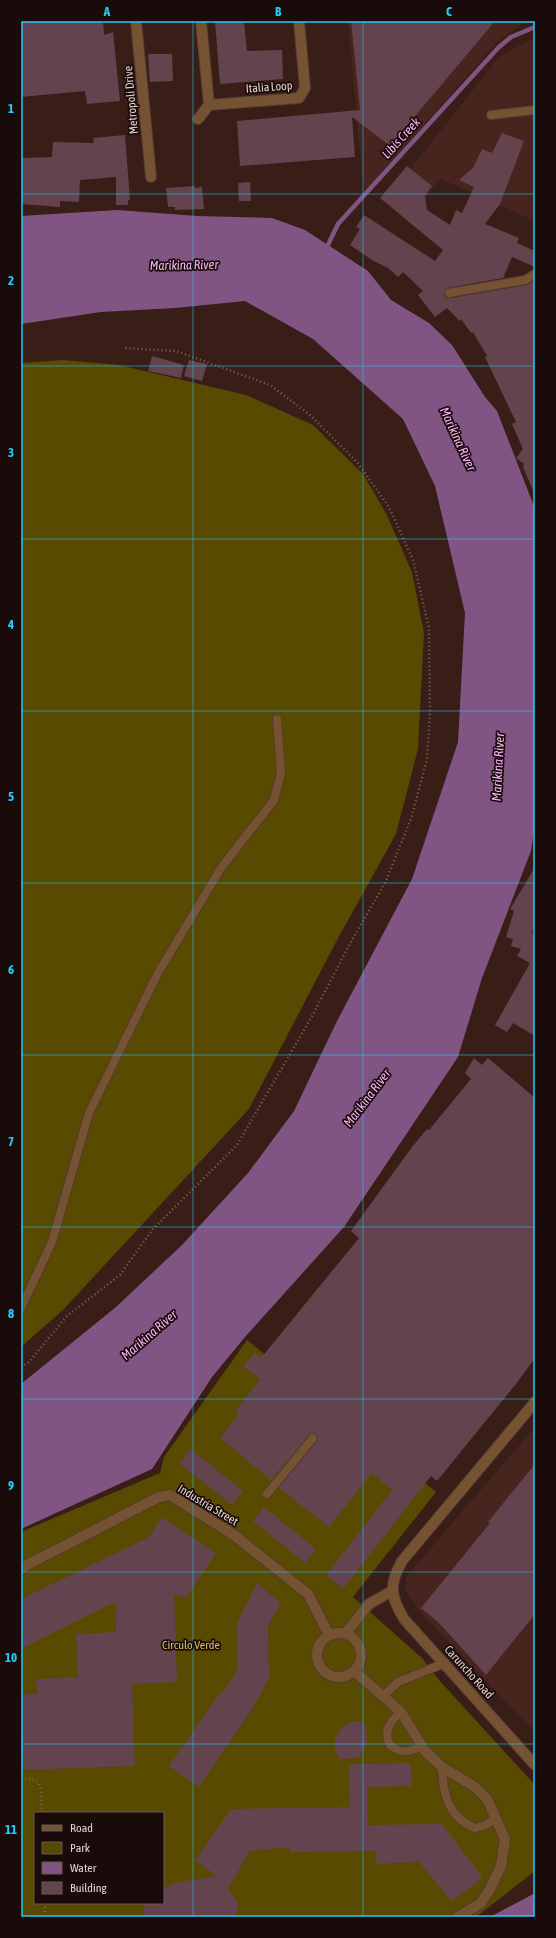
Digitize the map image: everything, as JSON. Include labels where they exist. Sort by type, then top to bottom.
[{"type":"street","name":"Metropoli Drive","points":[[136,21],[151,176]]},
{"type":"street","points":[[198,119],[209,104],[201,21]]},
{"type":"street","name":"Italia Loop","points":[[209,104],[299,98],[305,88],[299,21]]},
{"type":"street","points":[[345,1634],[369,1604],[392,1591],[394,1575],[402,1561],[535,1402]]},
{"type":"street","name":"Industria Street","points":[[21,1568],[159,1497],[170,1495],[234,1535],[308,1594],[329,1635]]},
{"type":"street","name":"Caruncho Road","points":[[392,1591],[395,1605],[404,1619],[535,1765]]},
{"type":"street","points":[[337,1633],[345,1634],[358,1644],[360,1661],[354,1671],[344,1676],[334,1676],[324,1671],[321,1667],[317,1657],[317,1652],[321,1642],[329,1635],[337,1633]]},
{"type":"street","points":[[354,1671],[401,1712],[422,1746],[442,1767],[475,1787],[487,1800],[505,1839],[501,1866],[490,1889],[481,1903],[458,1917]]},
{"type":"lane","points":[[491,115],[535,110]]},
{"type":"lane","points":[[449,293],[525,280],[535,274]]},
{"type":"lane","points":[[21,1308],[52,1242],[89,1113],[155,980],[221,868],[274,800],[281,773],[277,719]]},
{"type":"lane","points":[[267,1494],[313,1438]]},
{"type":"lane","points":[[383,1696],[398,1682],[445,1663]]},
{"type":"lane","points":[[401,1712],[390,1723],[388,1729],[390,1745],[395,1750],[403,1752],[422,1746]]},
{"type":"lane","points":[[442,1767],[443,1788],[457,1817],[475,1828],[486,1825],[495,1818]]},
{"type":"path","points":[[21,1367],[29,1362],[67,1316],[120,1276],[153,1229],[237,1145],[311,1018],[352,940],[385,883],[411,819],[427,759],[430,714],[429,628],[415,567],[389,507],[357,462],[309,414],[270,385],[176,351],[125,348]]},
{"type":"path","points":[[21,1779],[32,1779],[38,1782],[41,1790],[42,1812]]},
{"type":"path","points":[[45,1904],[45,1917]]},
{"type":"shaded area","points":[[348,21],[530,21],[522,24],[498,41],[364,193]]},
{"type":"shaded area","points":[[535,37],[535,221],[441,179],[410,216],[385,201],[499,57]]},
{"type":"shaded area","points":[[535,1427],[535,1732],[419,1611],[405,1590],[406,1577]]},
{"type":"green space","points":[[63,360],[119,365],[246,395],[313,425],[363,474],[386,513],[412,572],[424,633],[418,749],[396,834],[337,940],[249,1109],[63,1310],[21,1347],[21,363]]},
{"type":"green space","name":"Circulo Verde","points":[[247,1340],[436,1492],[353,1597],[422,1658],[439,1680],[535,1785],[535,1871],[476,1917],[21,1917],[21,1532],[160,1473],[164,1457]]},
{"type":"water","name":"Marikina River","points":[[117,210],[197,216],[272,218],[305,230],[368,271],[391,300],[429,323],[452,345],[485,397],[497,411],[535,509],[535,824],[531,851],[482,978],[458,1057],[344,1227],[245,1337],[212,1377],[152,1469],[21,1529],[21,1384],[116,1307],[182,1245],[248,1173],[294,1111],[337,1021],[412,879],[458,742],[465,613],[435,486],[403,419],[313,339],[245,301],[175,308],[101,312],[21,324],[21,216]]},
{"type":"water","points":[[535,1893],[535,1917],[490,1917]]},
{"type":"building","points":[[21,21],[103,21],[104,35],[113,32],[120,101],[87,104],[85,91],[21,97]]},
{"type":"building","points":[[215,21],[244,21],[247,51],[282,50],[283,79],[220,84]]},
{"type":"building","points":[[351,21],[495,21],[390,146],[352,117],[355,157],[240,166],[237,121],[360,110]]},
{"type":"building","points":[[148,54],[172,54],[173,81],[150,82]]},
{"type":"building","points":[[502,133],[524,141],[500,204],[485,224],[519,238],[517,243],[535,251],[535,267],[512,257],[503,278],[448,288],[444,294],[445,297],[450,298],[526,285],[535,280],[535,495],[523,467],[524,464],[516,458],[523,449],[512,424],[516,422],[485,357],[487,356],[473,332],[471,333],[461,319],[460,321],[447,308],[435,317],[418,295],[423,291],[403,272],[398,277],[388,268],[372,260],[350,245],[360,229],[356,227],[364,215],[435,261],[443,250],[380,198],[407,166],[432,186],[425,195],[427,210],[450,225],[456,210],[462,213],[474,187],[459,180],[473,168],[482,149],[492,153]]},
{"type":"building","points":[[125,135],[130,200],[128,200],[128,205],[116,205],[116,177],[80,180],[79,202],[60,201],[60,207],[21,204],[21,158],[52,157],[53,142],[94,143],[93,138]]},
{"type":"building","points":[[250,182],[251,201],[239,201],[238,183]]},
{"type":"building","points":[[195,186],[195,188],[202,187],[204,209],[175,210],[175,207],[168,207],[166,188]]},
{"type":"building","points":[[152,356],[184,365],[181,378],[148,371]]},
{"type":"building","points":[[189,360],[207,364],[202,381],[184,376]]},
{"type":"building","points":[[535,867],[535,925],[532,933],[535,935],[535,1036],[513,1023],[507,1032],[495,1025],[530,963],[517,956],[521,949],[511,946],[513,939],[506,937],[514,911],[510,909]]},
{"type":"building","points":[[474,1058],[482,1065],[488,1058],[535,1098],[535,1358],[516,1384],[437,1481],[431,1476],[343,1589],[326,1575],[392,1490],[372,1473],[329,1527],[279,1488],[317,1441],[318,1436],[316,1434],[309,1435],[271,1480],[220,1438],[239,1414],[235,1411],[260,1379],[243,1366],[255,1352],[261,1358],[359,1238],[351,1231],[412,1147],[427,1129],[429,1130],[471,1079],[465,1073]]},
{"type":"building","points":[[191,1449],[243,1491],[232,1505],[179,1463]]},
{"type":"building","points":[[535,1464],[535,1614],[486,1675],[440,1624],[421,1608],[490,1523],[488,1522]]},
{"type":"building","points":[[264,1507],[316,1549],[305,1563],[253,1521]]},
{"type":"building","points":[[162,1517],[216,1553],[186,1598],[174,1595],[177,1682],[132,1684],[135,1766],[21,1770],[21,1694],[37,1694],[36,1679],[78,1677],[76,1634],[116,1632],[115,1602],[21,1649],[21,1599],[149,1537]]},
{"type":"building","points":[[257,1583],[281,1603],[268,1626],[269,1679],[251,1711],[199,1787],[169,1766],[221,1691],[223,1693],[237,1671],[237,1622]]},
{"type":"building","points":[[353,1721],[363,1722],[366,1728],[366,1746],[358,1758],[340,1759],[335,1750],[335,1738],[342,1727]]},
{"type":"building","points":[[411,1763],[412,1786],[367,1787],[368,1825],[442,1824],[483,1878],[451,1901],[419,1862],[376,1864],[377,1851],[290,1852],[290,1847],[250,1851],[228,1888],[237,1902],[237,1911],[234,1917],[144,1917],[146,1904],[164,1904],[164,1888],[168,1886],[179,1882],[217,1876],[195,1860],[231,1809],[350,1807],[349,1764]]},
{"type":"waterway","name":"Libis Creek","points":[[326,249],[338,224],[498,48],[511,37],[535,27]]}]
